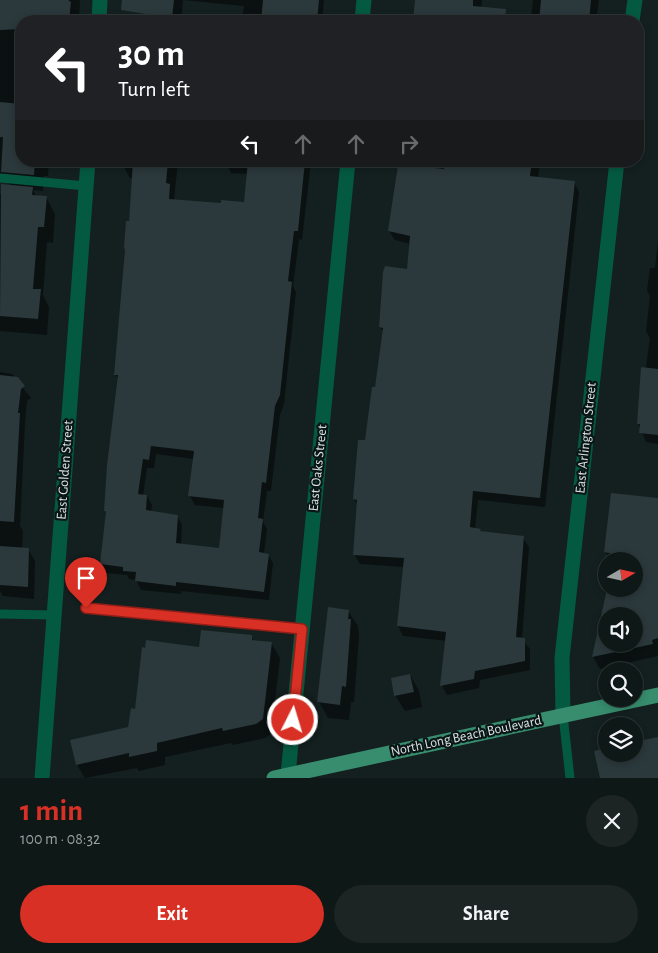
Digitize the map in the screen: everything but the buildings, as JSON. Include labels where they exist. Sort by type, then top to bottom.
[{"type":"main road","name":"North Long Beach Boulevard","points":[[281,776],[658,695]]},
{"type":"street","points":[[99,15],[100,0]]},
{"type":"street","points":[[363,15],[364,0]]},
{"type":"street","points":[[633,15],[635,0]]},
{"type":"street","name":"East Golden Street","points":[[42,778],[88,167]]},
{"type":"street","name":"East Oaks Street","points":[[281,776],[302,629],[347,167]]},
{"type":"street","name":"East Arlington Street","points":[[563,715],[562,658],[616,167]]},
{"type":"lane","points":[[0,178],[86,186]]},
{"type":"lane","points":[[86,608],[302,629]]},
{"type":"lane","points":[[0,614],[54,615]]},
{"type":"lane","points":[[563,715],[570,778]]},
{"type":"route","points":[[86,608],[302,629],[293,720]]}]
